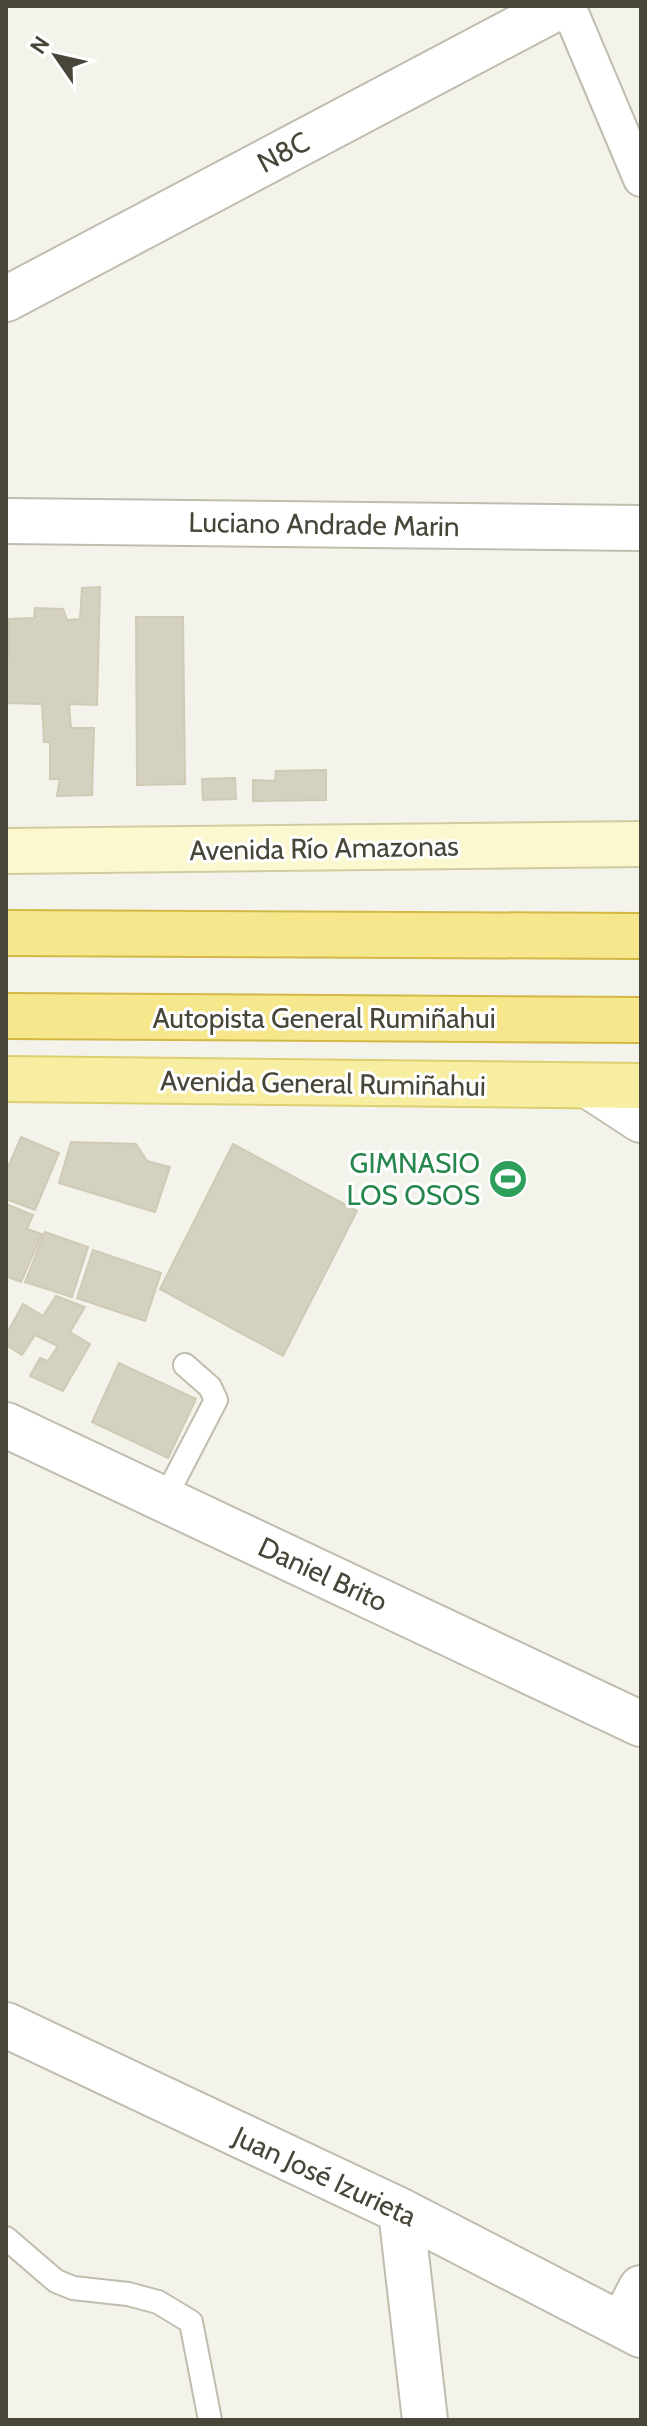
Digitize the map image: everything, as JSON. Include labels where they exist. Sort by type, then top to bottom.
[{"type":"highway","points":[[6,933],[641,936]]},
{"type":"highway","name":"Autopista General Rumiñahui","points":[[6,1016],[641,1020]]},
{"type":"main road","name":"Avenida Río Amazonas","points":[[6,851],[641,844]]},
{"type":"main road","name":"Avenida General Rumiñahui","points":[[6,1079],[641,1086]]},
{"type":"street","name":"N8C","points":[[6,299],[560,6]]},
{"type":"street","points":[[568,6],[641,179]]},
{"type":"street","name":"Luciano Andrade Marin","points":[[6,521],[641,528]]},
{"type":"street","points":[[589,1086],[641,1120]]},
{"type":"street","name":"Daniel Brito","points":[[6,1425],[641,1724]]},
{"type":"street","name":"Juan José Izurieta","points":[[6,2025],[401,2211],[635,2316]]},
{"type":"street","points":[[401,2211],[425,2420]]},
{"type":"lane","points":[[164,1500],[216,1400],[210,1387],[185,1365]]},
{"type":"lane","points":[[6,2238],[56,2281],[73,2288],[128,2294],[158,2302],[191,2322],[210,2420]]},
{"type":"building","points":[[100,587],[97,705],[69,704],[71,728],[94,728],[92,795],[57,796],[60,779],[50,779],[50,742],[44,742],[42,704],[6,703],[9,619],[34,618],[35,608],[63,609],[67,620],[80,619],[82,588]]},
{"type":"building","points":[[136,617],[183,617],[185,784],[137,785]]},
{"type":"building","points":[[326,770],[326,800],[253,801],[253,780],[275,781],[276,771]]},
{"type":"building","points":[[235,778],[236,799],[203,800],[202,779]]},
{"type":"building","points":[[21,1137],[59,1153],[35,1210],[6,1199],[6,1172]]},
{"type":"building","points":[[71,1142],[136,1144],[147,1161],[170,1167],[155,1212],[59,1183]]},
{"type":"building","points":[[233,1144],[357,1211],[283,1356],[160,1289]]},
{"type":"building","points":[[6,1204],[33,1215],[27,1229],[42,1234],[21,1282],[6,1276]]},
{"type":"building","points":[[45,1232],[88,1247],[72,1297],[25,1282]]},
{"type":"building","points":[[93,1250],[161,1273],[145,1321],[77,1298]]},
{"type":"building","points":[[56,1296],[85,1307],[70,1332],[90,1344],[63,1391],[30,1376],[40,1358],[48,1361],[58,1346],[35,1335],[22,1355],[6,1345],[6,1335],[23,1304],[43,1316]]},
{"type":"building","points":[[119,1363],[196,1399],[168,1458],[92,1422]]},
{"type":"place","name":"GIMNASIO LOS OSOS","points":[[508,1179]]}]
